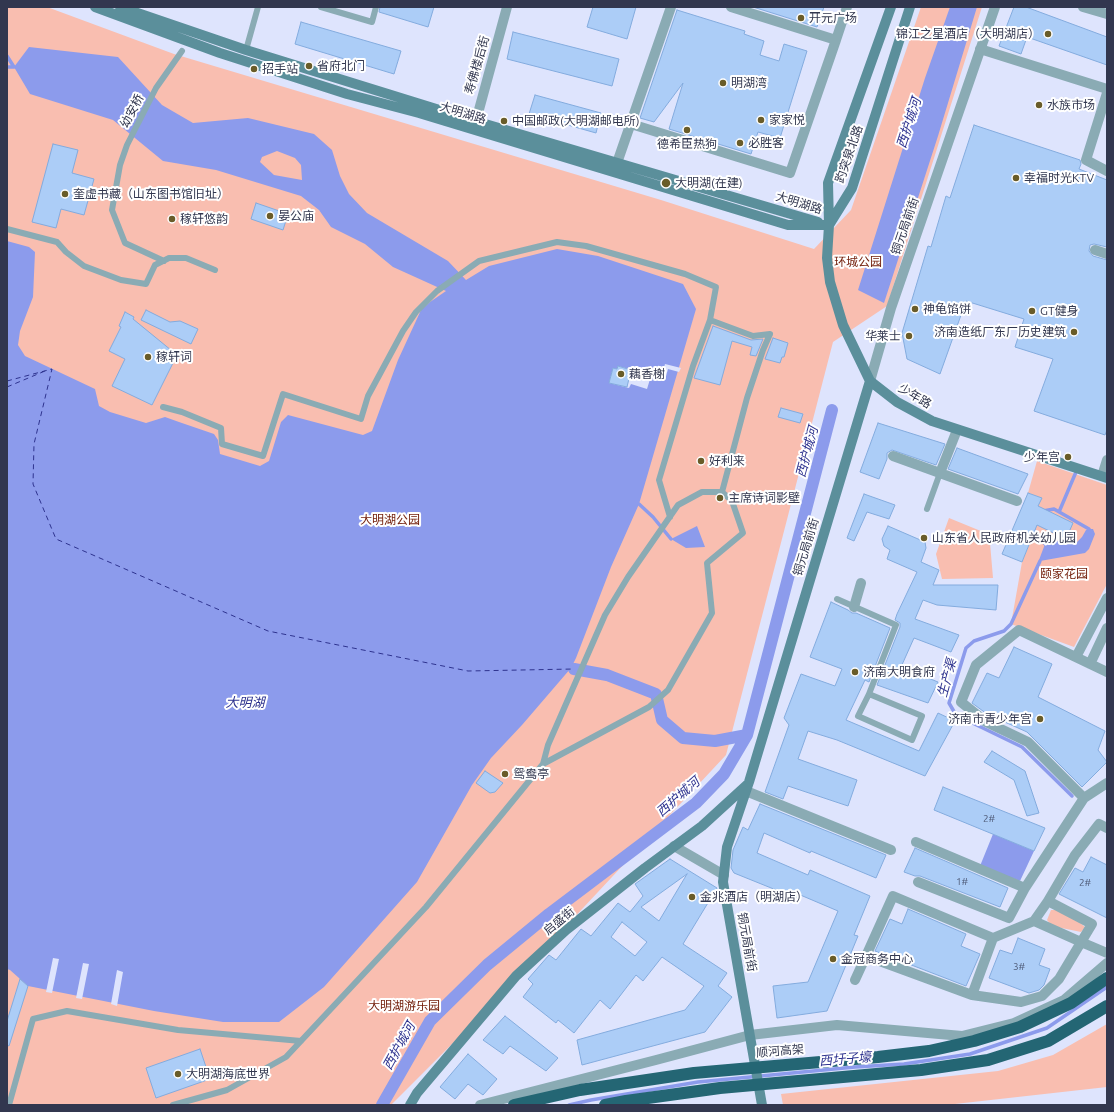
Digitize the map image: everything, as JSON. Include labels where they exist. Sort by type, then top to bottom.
[{"type":"highway","name":"顺河高架","points":[[514,1105],[580,1090],[694,1073],[878,1057],[929,1051],[974,1041],[1020,1028],[1071,1003],[1107,978]]},
{"type":"highway","points":[[605,1105],[720,1088],[921,1070],[988,1060],[1048,1040],[1107,1006]]},
{"type":"main road","name":"大明湖路","points":[[95,7],[240,60],[347,94],[617,163],[829,225]]},
{"type":"main road","name":"大明湖路","points":[[120,7],[474,126],[788,225],[829,225]]},
{"type":"main road","name":"趵突泉北路","points":[[829,225],[828,183],[891,7]]},
{"type":"main road","name":"趵突泉北路","points":[[829,225],[852,188],[910,7]]},
{"type":"main road","name":"少年路","points":[[829,225],[827,258],[830,282],[835,302],[843,325],[870,381],[897,402],[932,421],[1104,477]]},
{"type":"main road","name":"铜元局前街","points":[[762,1105],[723,882],[727,847],[748,787],[870,381]]},
{"type":"main road","name":"启盛街","points":[[410,1105],[417,1094],[516,976],[566,930],[702,826],[748,787]]},
{"type":"street","name":"寿佛楼后街","points":[[474,126],[507,7]]},
{"type":"street","points":[[617,163],[671,7]]},
{"type":"street","points":[[731,7],[836,40]]},
{"type":"street","points":[[631,124],[790,173],[846,7]]},
{"type":"street","name":"铜元局前街","points":[[870,381],[891,308],[995,7]]},
{"type":"street","points":[[1083,7],[1107,14]]},
{"type":"street","points":[[980,49],[1107,89]]},
{"type":"street","points":[[1107,93],[1086,160],[1107,171]]},
{"type":"street","points":[[1095,250],[1107,254]]},
{"type":"street","points":[[940,473],[957,430]]},
{"type":"street","points":[[893,456],[1017,501]]},
{"type":"street","points":[[1104,477],[1107,460]]},
{"type":"street","points":[[854,607],[861,583]]},
{"type":"street","points":[[1076,657],[1107,598]]},
{"type":"street","points":[[1090,664],[1107,628]]},
{"type":"street","points":[[1084,798],[1028,742],[986,722],[961,702],[976,665],[1019,630],[1107,672]]},
{"type":"street","points":[[918,882],[1009,918],[1025,888],[1084,798],[1107,783]]},
{"type":"street","points":[[748,787],[892,850]]},
{"type":"street","points":[[972,995],[983,959],[993,938],[1034,921],[1048,901],[1075,855],[1099,824],[1107,828]]},
{"type":"street","points":[[916,842],[1025,888]]},
{"type":"street","points":[[674,846],[724,875]]},
{"type":"street","points":[[855,980],[893,896],[993,938]]},
{"type":"street","points":[[866,956],[972,995],[1021,1002],[1042,996],[1059,979],[1092,924],[1048,901]]},
{"type":"street","points":[[1034,921],[1107,952]]},
{"type":"street","points":[[480,1105],[750,1035],[837,1025],[962,1036],[1014,1023],[1064,1000],[1107,964]]},
{"type":"lane","points":[[246,50],[258,7]]},
{"type":"lane","points":[[321,7],[372,22],[376,7]]},
{"type":"lane","name":"幼安桥","points":[[164,261],[125,243],[112,210],[120,165],[126,145],[156,88],[182,51]]},
{"type":"lane","points":[[7,229],[57,242],[66,252],[84,266],[120,280],[146,284],[155,265],[170,258],[186,258],[216,270]]},
{"type":"lane","points":[[163,407],[182,412],[221,428],[222,444],[264,456],[283,394],[361,419],[368,396],[403,331],[416,312],[437,291],[464,270],[479,261],[557,242],[586,246],[685,274],[716,287],[710,320],[693,366],[659,480],[668,519]]},
{"type":"lane","points":[[710,320],[753,336],[770,334],[762,350],[747,398],[722,492]]},
{"type":"lane","points":[[926,509],[940,473]]},
{"type":"lane","points":[[173,1105],[227,1090],[286,1057],[426,906],[543,764],[649,707],[668,690],[712,613],[707,564],[743,533],[732,501],[722,492],[702,492],[678,505],[628,577],[605,615],[588,652],[548,745],[543,764]]},
{"type":"lane","points":[[837,599],[896,625],[869,694],[858,716],[912,740],[922,716],[869,694]]},
{"type":"lane","points":[[9,1105],[33,1019],[67,1010],[178,1030],[301,1041]]},
{"type":"green space","name":"大明湖公园","points":[[7,7],[47,7],[174,54],[661,200],[814,249],[851,210],[921,7],[982,7],[887,306],[833,342],[726,755],[512,984],[391,1105],[7,1105]]},
{"type":"green space","name":"颐家花园","points":[[1037,461],[1107,485],[1107,584],[1074,647],[1011,624],[1022,562],[1032,538],[1026,535],[1041,498],[1028,493]]},
{"type":"green space","points":[[949,518],[993,536],[990,543],[993,578],[942,579],[936,554]]},
{"type":"green space","points":[[1051,910],[1060,910],[1074,918],[1085,927],[1081,932],[1052,926],[1047,920]]},
{"type":"green space","points":[[1107,1024],[1107,1087],[946,1105],[783,1105],[781,1094],[998,1071],[1053,1055]]},
{"type":"water","points":[[950,7],[977,7],[938,136],[884,303],[858,290],[925,78]]},
{"type":"water","name":"大明湖","points":[[29,47],[118,57],[162,105],[193,123],[248,118],[314,134],[332,150],[340,176],[349,194],[367,213],[448,261],[466,280],[489,266],[557,249],[598,256],[683,284],[696,309],[639,504],[611,567],[571,668],[522,725],[491,758],[472,785],[417,882],[324,987],[279,1022],[223,1022],[154,1011],[28,986],[7,969],[7,241],[29,247],[35,252],[33,297],[20,331],[18,345],[25,356],[95,389],[99,406],[110,412],[146,423],[165,417],[214,434],[218,440],[220,454],[260,466],[269,461],[281,422],[288,415],[363,435],[372,431],[398,360],[421,310],[446,291],[393,267],[365,244],[331,227],[319,210],[301,196],[216,170],[163,161],[113,120],[30,94],[14,67]],"holes":[[[277,151],[295,158],[301,165],[302,180],[274,175],[260,162],[262,157]]]},
{"type":"water","points":[[697,526],[705,547],[686,548],[671,539]]},
{"type":"water","points":[[1093,529],[1095,534],[1089,549],[1085,553],[1039,560],[1045,544],[1057,541],[1071,544],[1077,542],[1086,530]]},
{"type":"water","points":[[993,834],[1034,851],[1020,881],[980,866]]},
{"type":"pier","points":[[665,364],[681,368],[679,372],[668,369],[665,380],[651,376],[647,389],[631,384],[629,388],[609,383],[613,368],[617,369],[618,366],[636,371],[635,375],[644,378],[646,370],[662,374]]},
{"type":"pier","points":[[53,958],[59,959],[52,993],[46,992]]},
{"type":"pier","points":[[83,963],[89,964],[82,999],[76,998]]},
{"type":"pier","points":[[117,970],[123,972],[117,1006],[111,1004]]},
{"type":"building","points":[[380,7],[434,7],[428,27],[379,12]]},
{"type":"building","points":[[593,7],[636,7],[627,39],[587,27]]},
{"type":"building","name":"开元广场","points":[[753,7],[824,7],[817,27]]},
{"type":"building","name":"锦江之星酒店（大明湖店）","points":[[1014,7],[1026,7],[1107,37],[1107,65],[1027,37],[1021,54],[999,46]]},
{"type":"building","name":"明湖湾","points":[[677,10],[745,31],[744,34],[764,41],[760,55],[779,61],[784,44],[807,51],[780,138],[758,132],[751,154],[669,129],[683,83],[654,122],[640,118]]},
{"type":"building","points":[[301,22],[401,51],[394,74],[295,44]]},
{"type":"building","points":[[513,32],[619,59],[612,86],[507,59]]},
{"type":"building","points":[[535,95],[601,113],[596,133],[529,114]]},
{"type":"building","points":[[974,125],[1080,160],[1081,164],[1079,169],[1107,180],[1107,247],[1094,244],[1090,245],[1089,251],[1093,256],[1107,260],[1107,430],[1105,435],[1034,411],[1053,359],[1015,347],[1024,319],[966,301],[940,374],[907,359],[902,333],[928,246],[931,247],[946,196],[950,198]]},
{"type":"building","name":"奎虚书藏（山东图书馆旧址）","points":[[53,144],[78,150],[72,173],[94,179],[84,215],[61,209],[56,228],[32,222]]},
{"type":"building","name":"晏公庙","points":[[256,203],[288,214],[283,230],[251,219]]},
{"type":"building","points":[[146,310],[170,322],[180,321],[198,329],[191,344],[141,320]]},
{"type":"building","name":"稼轩词","points":[[125,312],[134,317],[133,319],[177,355],[152,405],[112,386],[125,359],[109,351],[121,327],[119,326]]},
{"type":"building","points":[[713,326],[751,340],[763,339],[756,356],[750,355],[752,347],[732,341],[720,385],[694,378]]},
{"type":"building","points":[[773,338],[788,343],[784,357],[782,357],[780,363],[765,359]]},
{"type":"building","name":"藕香榭","points":[[618,366],[631,370],[627,387],[609,383],[613,368],[617,369]]},
{"type":"building","points":[[781,408],[803,414],[800,423],[778,417]]},
{"type":"building","points":[[878,423],[945,444],[936,465],[892,450],[887,453],[887,459],[879,479],[860,472]]},
{"type":"building","points":[[957,448],[1028,474],[1018,494],[948,469]]},
{"type":"building","points":[[1028,493],[1042,498],[1038,506],[1073,523],[1066,539],[1037,525],[1022,562],[1002,554]]},
{"type":"building","points":[[864,494],[895,505],[889,519],[867,512],[854,541],[847,538]]},
{"type":"building","points":[[888,526],[925,542],[926,548],[921,562],[939,570],[933,585],[998,585],[996,610],[937,605],[923,600],[915,619],[959,635],[951,652],[914,638],[901,667],[938,682],[928,703],[877,685],[900,627],[900,623],[895,620],[897,614],[917,572],[887,559],[890,550],[884,546],[882,539]]},
{"type":"building","points":[[831,602],[852,613],[856,613],[890,628],[869,682],[865,680],[846,720],[919,751],[938,713],[955,721],[925,776],[837,740],[808,731],[798,759],[857,780],[848,806],[788,786],[783,799],[765,792],[789,725],[784,718],[801,674],[835,686],[842,669],[810,657]]},
{"type":"building","name":"济南市青少年宫","points":[[1014,647],[1052,664],[1038,697],[1105,731],[1098,750],[1107,762],[1082,787],[1027,732],[987,714],[972,703],[987,673],[999,678]]},
{"type":"building","points":[[992,751],[1025,771],[1039,813],[1027,816],[1014,780],[984,762]]},
{"type":"building","points":[[485,771],[503,783],[495,792],[490,793],[476,783]]},
{"type":"building","points":[[943,787],[1045,828],[1034,851],[934,810]]},
{"type":"building","points":[[760,804],[886,855],[876,878],[811,851],[810,853],[764,833],[757,853],[808,875],[810,870],[870,896],[854,935],[858,936],[827,1011],[777,1018],[773,986],[808,982],[838,911],[798,894],[796,898],[734,873],[731,868],[733,850],[743,827],[748,830]]},
{"type":"building","points":[[915,848],[1008,888],[1000,907],[920,876],[915,876],[904,872]]},
{"type":"building","points":[[1091,857],[1107,865],[1107,918],[1059,894],[1075,868],[1083,872]]},
{"type":"building","points":[[670,859],[717,888],[683,944],[727,973],[718,986],[732,997],[705,1032],[582,1065],[577,1040],[685,1010],[704,986],[662,957],[643,981],[636,975],[610,1009],[600,1000],[574,1033],[558,1020],[556,1023],[523,997],[533,984],[528,979],[549,955],[556,960],[581,929],[591,936],[618,903],[630,912],[643,896],[635,884]],"holes":[[[687,874],[659,921],[641,907]],[[622,922],[647,942],[635,956],[611,937]]]},
{"type":"building","points":[[908,909],[966,934],[961,946],[980,954],[966,986],[875,951],[890,919],[902,924]]},
{"type":"building","points":[[1018,938],[1045,949],[1039,965],[1050,969],[1044,985],[1039,990],[1029,993],[989,978],[1000,950],[1012,954]]},
{"type":"building","points":[[20,979],[28,986],[9,1046],[7,1045],[7,1021]]},
{"type":"building","points":[[505,1016],[558,1058],[546,1071],[510,1046],[503,1054],[483,1040]]},
{"type":"building","name":"大明湖海底世界","points":[[200,1049],[210,1079],[156,1098],[146,1068]]},
{"type":"building","points":[[468,1054],[497,1079],[483,1095],[468,1084],[455,1099],[440,1087]]},
{"type":"waterway","points":[[7,56],[14,67]]},
{"type":"waterway","points":[[7,67],[14,67]]},
{"type":"waterway","name":"西护城河","points":[[382,1105],[430,1021],[487,965],[549,914],[696,803],[724,774],[747,735],[832,410]]},
{"type":"waterway","points":[[1059,512],[1076,472]]},
{"type":"waterway","points":[[639,504],[653,517],[671,539]]},
{"type":"waterway","points":[[1043,511],[1054,509],[1089,529]]},
{"type":"waterway","points":[[1033,529],[1045,544]]},
{"type":"waterway","name":"生产渠","points":[[1040,561],[1011,624],[1004,631],[974,641],[966,648],[949,703],[956,715],[1022,747],[1072,796]]},
{"type":"waterway","points":[[574,669],[607,675],[656,694],[662,720],[683,738],[715,741],[747,735]]},
{"type":"waterway","name":"西圩子壕","points":[[569,1105],[698,1082],[855,1067],[904,1064],[970,1054],[1047,1028],[1107,987]]},
{"type":"ferry route","points":[[7,381],[52,369],[34,444],[33,484],[56,539],[268,631],[468,671],[574,669]]},
{"type":"ferry route","points":[[7,387],[45,371]]},
{"type":"place","name":"开元广场","points":[[801,18]]},
{"type":"place","name":"锦江之星酒店（大明湖店）","points":[[1048,34]]},
{"type":"place","name":"省府北门","points":[[309,66]]},
{"type":"place","name":"招手站","points":[[254,69]]},
{"type":"place","name":"明湖湾","points":[[723,83]]},
{"type":"place","name":"水族市场","points":[[1039,105]]},
{"type":"place","name":"家家悦","points":[[761,120]]},
{"type":"place","name":"中国邮政(大明湖邮电所)","points":[[504,121]]},
{"type":"place","name":"德希臣热狗","points":[[687,130]]},
{"type":"place","name":"必胜客","points":[[740,143]]},
{"type":"place","name":"幸福时光KTV","points":[[1016,178]]},
{"type":"place","name":"大明湖(在建)","points":[[666,183]]},
{"type":"place","name":"奎虚书藏（山东图书馆旧址）","points":[[65,194]]},
{"type":"place","name":"晏公庙","points":[[270,216]]},
{"type":"place","name":"稼轩悠韵","points":[[172,219]]},
{"type":"place","name":"神龟馅饼","points":[[915,309]]},
{"type":"place","name":"GT健身","points":[[1032,311]]},
{"type":"place","name":"济南造纸厂东厂历史建筑","points":[[1074,332]]},
{"type":"place","name":"华莱士","points":[[909,336]]},
{"type":"place","name":"稼轩词","points":[[148,357]]},
{"type":"place","name":"藕香榭","points":[[621,374]]},
{"type":"place","name":"少年宫","points":[[1068,457]]},
{"type":"place","name":"好利来","points":[[701,461]]},
{"type":"place","name":"主席诗词影壁","points":[[720,498]]},
{"type":"place","name":"山东省人民政府机关幼儿园","points":[[924,538]]},
{"type":"place","name":"济南大明食府","points":[[855,672]]},
{"type":"place","name":"济南市青少年宫","points":[[1040,719]]},
{"type":"place","name":"鸳鸯亭","points":[[505,774]]},
{"type":"place","name":"金兆酒店（明湖店）","points":[[692,897]]},
{"type":"place","name":"金冠商务中心","points":[[833,959]]},
{"type":"place","name":"大明湖海底世界","points":[[178,1074]]},
{"type":"park label","name":"环城公园","points":[[858,262]]},
{"type":"park label","name":"大明湖游乐园","points":[[404,1006]]}]
